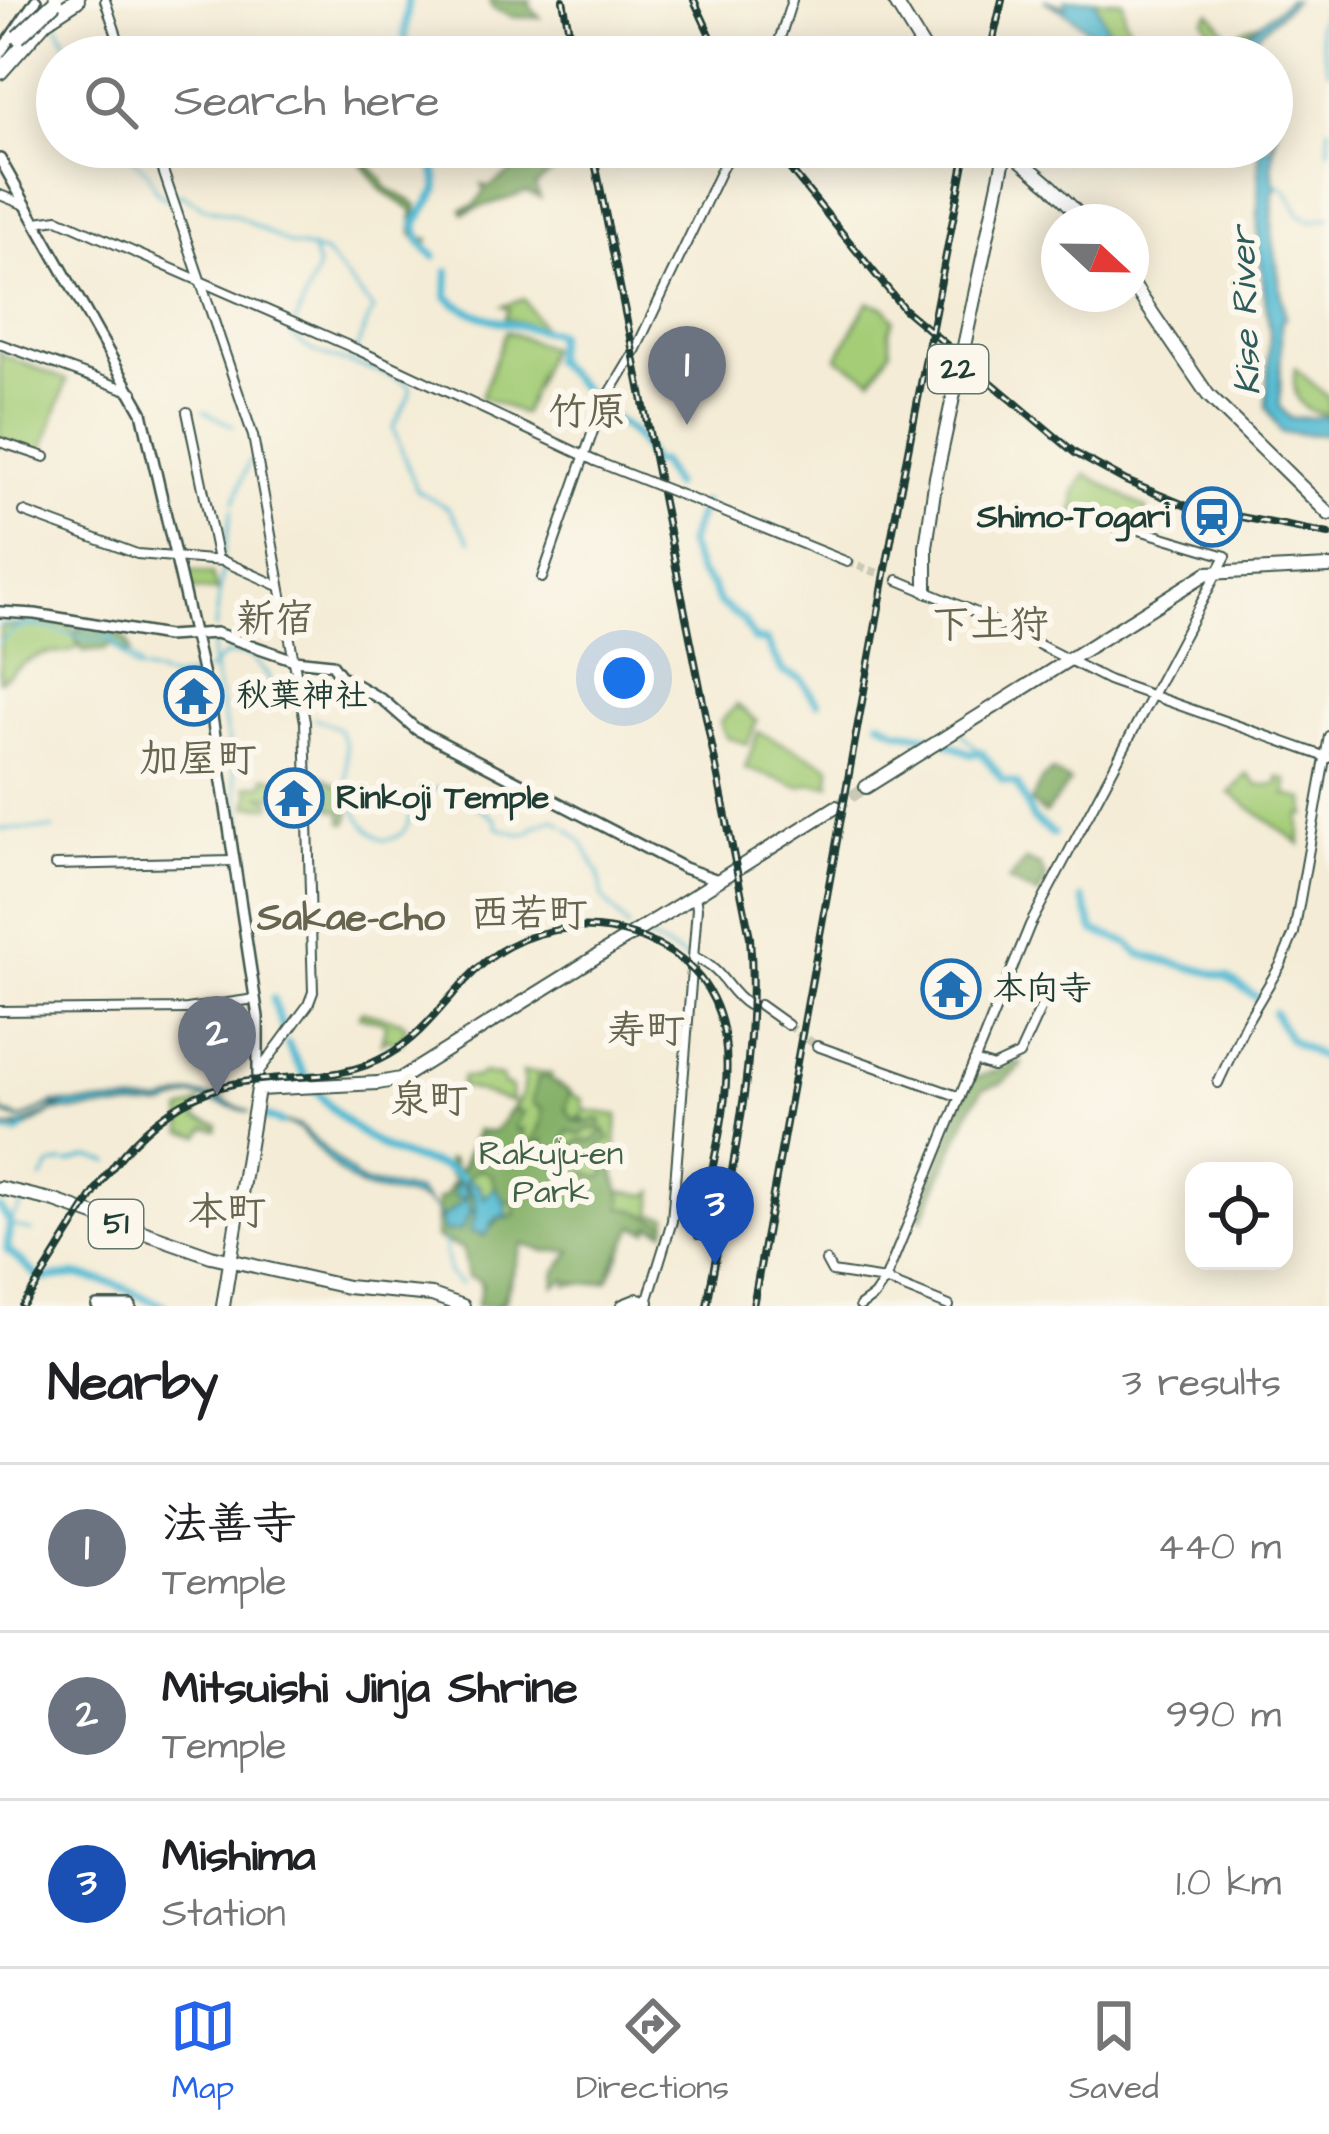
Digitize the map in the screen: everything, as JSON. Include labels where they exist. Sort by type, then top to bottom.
[{"type":"highway","points":[[0,72],[45,21],[77,0]]},
{"type":"highway","points":[[0,57],[54,1]]},
{"type":"main road","points":[[0,57],[36,0]]},
{"type":"main road","points":[[895,0],[916,36]]},
{"type":"main road","points":[[45,21],[54,1]]},
{"type":"main road","points":[[0,159],[142,412],[211,710],[255,999],[260,1070],[224,1306]]},
{"type":"main road","name":"22","points":[[926,591],[926,547],[936,477],[1002,168]]},
{"type":"main road","points":[[1030,168],[1069,204]]},
{"type":"main road","points":[[1149,308],[1208,395],[1329,514]]},
{"type":"main road","points":[[866,787],[1207,572],[1329,568]]},
{"type":"main road","points":[[0,612],[167,636],[190,632],[229,636],[294,660],[334,665],[339,674],[384,701],[416,729],[675,864],[718,880]]},
{"type":"main road","points":[[258,1089],[400,1078],[836,807]]},
{"type":"main road","name":"51","points":[[0,1188],[55,1201],[176,1246],[232,1261],[453,1304]]},
{"type":"main road","points":[[623,1306],[638,1300],[646,1304]]},
{"type":"main road","points":[[97,1306],[130,1306]]},
{"type":"street","points":[[105,0],[117,36]]},
{"type":"street","points":[[781,36],[792,0]]},
{"type":"street","points":[[162,168],[254,436],[306,737],[313,992],[260,1070]]},
{"type":"street","points":[[542,578],[601,409],[635,351],[722,168]]},
{"type":"street","points":[[0,195],[27,206]]},
{"type":"street","points":[[36,222],[58,219],[358,350],[583,457],[847,562]]},
{"type":"street","points":[[0,344],[134,392]]},
{"type":"street","points":[[187,412],[218,560]]},
{"type":"street","points":[[0,442],[45,457]]},
{"type":"street","points":[[24,512],[136,554],[218,560],[281,587]]},
{"type":"street","points":[[860,1306],[885,1280],[1030,925],[1226,556],[1116,527]]},
{"type":"street","points":[[898,580],[1151,695],[1326,757]]},
{"type":"street","points":[[1218,1083],[1290,944],[1329,736]]},
{"type":"street","points":[[56,865],[232,861]]},
{"type":"street","points":[[646,1304],[672,1221],[698,908],[694,894]]},
{"type":"street","points":[[694,957],[721,972],[748,1005]]},
{"type":"street","points":[[0,1011],[187,1009],[255,999]]},
{"type":"street","points":[[974,1061],[993,1067],[1019,1055],[1042,1004]]},
{"type":"street","points":[[760,1005],[788,1024]]},
{"type":"street","points":[[817,1046],[960,1097]]},
{"type":"street","points":[[826,1261],[832,1272],[885,1280],[949,1306]]},
{"type":"green space","points":[[489,0],[531,0],[529,5],[540,18],[512,17],[492,8]]},
{"type":"green space","points":[[1094,0],[1123,1],[1134,36],[1110,36]]},
{"type":"green space","points":[[1210,12],[1230,36],[1210,36],[1204,19]]},
{"type":"green space","points":[[1259,23],[1244,36],[1230,36]]},
{"type":"green space","points":[[365,168],[372,168],[385,187],[416,204],[419,237],[429,239],[424,249],[412,233],[413,211],[381,190]]},
{"type":"green space","points":[[517,168],[557,168],[535,186],[540,198],[526,192],[464,213],[462,209],[475,205],[484,191],[482,185],[489,187]]},
{"type":"green space","points":[[524,299],[542,328],[505,318],[509,309],[503,306]]},
{"type":"green space","points":[[868,302],[885,307],[894,319],[889,331],[891,350],[872,379],[837,358]]},
{"type":"green space","points":[[506,331],[549,348],[523,414],[481,397]]},
{"type":"green space","points":[[0,348],[2,355],[67,380],[42,453],[0,439]]},
{"type":"green space","points":[[1295,368],[1329,398],[1329,414],[1304,407],[1295,387]]},
{"type":"green space","points":[[1086,474],[1147,509],[1138,527],[1073,522],[1075,491]]},
{"type":"green space","points":[[183,569],[212,574],[217,591],[188,589]]},
{"type":"green space","points":[[26,622],[69,624],[79,647],[36,657],[0,681],[0,626],[12,628]]},
{"type":"green space","points":[[77,629],[110,629],[127,640],[131,653],[126,655],[110,644],[105,650],[83,651],[75,636]]},
{"type":"green space","points":[[737,705],[757,721],[747,744],[726,737],[720,722]]},
{"type":"green space","points":[[758,732],[830,766],[830,785],[800,787],[745,768]]},
{"type":"green space","points":[[1052,771],[1070,782],[1045,814],[1031,802],[1042,779]]},
{"type":"green space","points":[[1247,774],[1258,786],[1278,784],[1278,777],[1287,780],[1286,795],[1305,799],[1300,844],[1230,793]]},
{"type":"green space","points":[[264,777],[297,779],[297,788],[260,796],[271,800],[271,806],[247,806],[247,786],[264,784]]},
{"type":"green space","points":[[324,777],[348,792],[347,823],[342,822],[342,812],[331,809],[330,801],[321,798]]},
{"type":"green space","points":[[1026,860],[1040,866],[1046,879],[1038,895],[1008,881]]},
{"type":"green space","points":[[361,1011],[401,1021],[406,1026],[401,1043],[387,1039],[381,1043],[386,1023],[359,1016]]},
{"type":"green space","points":[[1021,1062],[1001,1084],[983,1089],[972,1106],[922,1219],[918,1214],[972,1079]]},
{"type":"green space","name":"Rakuju-en Park","points":[[523,1072],[551,1074],[551,1082],[583,1100],[584,1110],[618,1115],[614,1170],[619,1191],[648,1195],[654,1191],[652,1214],[668,1216],[665,1231],[634,1227],[607,1282],[566,1285],[578,1252],[552,1238],[542,1250],[522,1245],[503,1306],[477,1305],[480,1282],[462,1249],[437,1239],[438,1209],[454,1180],[445,1170],[447,1165],[459,1172],[477,1130],[495,1135],[520,1098]]},
{"type":"green space","points":[[483,1073],[502,1077],[503,1084],[511,1087],[512,1102],[460,1086],[462,1077]]},
{"type":"green space","points":[[538,1078],[570,1091],[566,1108],[573,1120],[582,1115],[584,1120],[576,1121],[581,1124],[602,1121],[599,1129],[588,1129],[582,1135],[568,1131],[557,1152],[543,1148],[543,1139],[531,1141],[542,1113],[532,1100]]},
{"type":"green space","points":[[200,1103],[196,1119],[218,1125],[217,1130],[206,1128],[200,1136],[183,1132],[182,1111]]},
{"type":"green space","name":"Rakuju-en Park","points":[[515,1104],[515,1111],[523,1112],[515,1127],[523,1128],[527,1150],[540,1146],[557,1161],[563,1177],[572,1181],[586,1172],[601,1178],[606,1173],[604,1164],[610,1162],[623,1200],[621,1207],[667,1222],[665,1230],[634,1226],[609,1279],[593,1283],[566,1279],[554,1286],[556,1271],[572,1251],[545,1251],[522,1244],[502,1301],[476,1306],[483,1285],[468,1277],[463,1249],[436,1237],[438,1199],[456,1181],[462,1195],[461,1179],[448,1160],[461,1171],[478,1132],[494,1132]],"holes":[[[479,1169],[492,1175],[503,1204],[515,1204],[515,1216],[501,1218],[481,1237],[474,1198],[463,1181]]]},
{"type":"green space","points":[[604,1129],[610,1140],[601,1144],[595,1158],[569,1166],[570,1147],[580,1140],[593,1142]]},
{"type":"water","points":[[1044,0],[1066,7],[1065,0],[1095,0],[1111,36],[1091,36],[1070,15]]},
{"type":"water","points":[[1288,0],[1294,0],[1256,36],[1245,36]]},
{"type":"water","points":[[1259,168],[1272,168],[1277,188],[1272,232],[1285,318],[1281,323],[1280,407],[1290,418],[1329,417],[1329,435],[1282,433],[1266,407],[1270,333],[1258,243]]},
{"type":"water","points":[[193,1094],[218,1098],[250,1112],[193,1096],[164,1106],[55,1111],[21,1130],[0,1128],[23,1124],[61,1106],[24,1118],[53,1103],[160,1103]]},
{"type":"water","points":[[276,1120],[300,1126],[361,1182],[417,1191],[433,1207],[413,1197],[354,1183],[298,1129]]},
{"type":"water","points":[[462,1175],[479,1186],[484,1198],[495,1187],[506,1204],[507,1219],[501,1216],[492,1222],[487,1235],[470,1232],[476,1214],[470,1213],[461,1230],[443,1232],[434,1208],[443,1218],[467,1197],[454,1197],[457,1180],[466,1191],[470,1210],[476,1212],[475,1198]]},
{"type":"waterway","points":[[405,36],[408,0]]},
{"type":"waterway","points":[[1327,0],[1318,26],[1329,70]]},
{"type":"waterway","points":[[57,24],[63,36]]},
{"type":"waterway","points":[[1329,127],[1329,150]]},
{"type":"waterway","points":[[143,168],[155,190],[167,199],[181,194],[289,244],[325,253],[373,309],[352,359]]},
{"type":"waterway","points":[[434,168],[437,190],[415,224],[421,242],[434,256]]},
{"type":"waterway","points":[[1278,185],[1301,216],[1313,221],[1329,217]]},
{"type":"waterway","points":[[312,248],[318,267],[291,334],[315,351],[410,386],[410,396],[393,428],[417,490],[448,508],[470,541]]},
{"type":"waterway","points":[[448,271],[447,297],[459,306],[557,334],[553,360],[594,400]]},
{"type":"waterway","points":[[204,411],[233,426]]},
{"type":"waterway","points":[[604,411],[634,434],[653,463]]},
{"type":"waterway","points":[[234,503],[249,460]]},
{"type":"waterway","points":[[660,462],[673,485]]},
{"type":"waterway","points":[[703,503],[688,544],[699,573],[712,586],[719,603],[743,620],[754,640],[766,641],[783,672],[801,679],[817,702]]},
{"type":"waterway","points":[[223,556],[232,510]]},
{"type":"waterway","points":[[215,629],[223,565]]},
{"type":"waterway","points":[[0,625],[52,621]]},
{"type":"waterway","points":[[73,625],[107,633],[139,666]]},
{"type":"waterway","points":[[0,642],[27,627],[41,627],[109,640],[134,668],[172,678],[199,675]]},
{"type":"waterway","points":[[214,637],[212,660],[232,759]]},
{"type":"waterway","points":[[207,671],[225,655],[248,654],[267,674],[274,690],[295,706]]},
{"type":"waterway","points":[[315,718],[339,729],[346,745],[347,781]]},
{"type":"waterway","points":[[880,721],[892,728]]},
{"type":"waterway","points":[[898,731],[939,738]]},
{"type":"waterway","points":[[961,733],[981,752]]},
{"type":"waterway","points":[[946,742],[970,754],[981,752],[999,775]]},
{"type":"waterway","points":[[233,764],[242,821]]},
{"type":"waterway","points":[[1002,780],[1017,784],[1033,819],[1053,834]]},
{"type":"waterway","points":[[349,787],[360,818],[383,840],[401,834],[407,825],[408,797],[439,788],[461,795]]},
{"type":"waterway","points":[[466,798],[496,820],[498,828],[520,834],[554,819],[563,825]]},
{"type":"waterway","points":[[243,824],[244,841]]},
{"type":"waterway","points":[[0,829],[53,829]]},
{"type":"waterway","points":[[568,829],[582,842],[599,874],[603,898],[628,928]]},
{"type":"waterway","points":[[1083,899],[1094,931],[1128,943],[1139,954],[1227,977],[1258,998]]},
{"type":"waterway","points":[[252,922],[253,929]]},
{"type":"waterway","points":[[642,935],[688,959]]},
{"type":"waterway","points":[[273,999],[284,1033]]},
{"type":"waterway","points":[[1274,1013],[1289,1039],[1329,1062]]},
{"type":"waterway","points":[[288,1044],[320,1095],[366,1137],[462,1178]]},
{"type":"waterway","points":[[260,1115],[281,1122]]},
{"type":"waterway","points":[[0,1130],[17,1135],[25,1128]]},
{"type":"waterway","points":[[68,1163],[89,1157],[110,1162]]},
{"type":"waterway","points":[[42,1179],[51,1165],[64,1162]]},
{"type":"waterway","points":[[10,1222],[25,1200]]},
{"type":"waterway","points":[[0,1208],[10,1222],[7,1250],[41,1279],[77,1275],[115,1284],[164,1306]]},
{"type":"waterway","points":[[10,1225],[31,1231]]},
{"type":"waterway","points":[[444,1240],[449,1274],[461,1284]]},
{"type":"tunnel","points":[[847,562],[898,580]]},
{"type":"tunnel","points":[[836,807],[866,787]]},
{"type":"tunnel","points":[[788,1025],[817,1046]]},
{"type":"railway","points":[[563,0],[570,36]]},
{"type":"railway","points":[[694,0],[710,36]]},
{"type":"railway","points":[[994,36],[1002,0]]},
{"type":"railway","points":[[596,168],[750,937],[746,1076],[707,1306]]},
{"type":"railway","points":[[789,168],[904,309],[1075,453],[1189,507],[1329,534]]},
{"type":"railway","points":[[753,1306],[963,168]]},
{"type":"railway","points":[[22,1306],[109,1172],[163,1116],[197,1096],[237,1083],[333,1074],[370,1064],[421,1030],[491,957],[524,939],[570,928],[633,935],[678,957],[707,987],[722,1023],[727,1064],[724,1107],[698,1236]]},
{"type":"place","name":"法善寺","points":[[687,425]]},
{"type":"place","name":"Shimo-Togari","points":[[1212,517]]},
{"type":"place","name":"秋葉神社","points":[[194,696]]},
{"type":"place","name":"Rinkoji Temple","points":[[294,798]]},
{"type":"place","name":"本向寺","points":[[951,989]]},
{"type":"place","name":"Mitsuishi Jinja Shrine","points":[[217,1095]]},
{"type":"place","name":"Mishima","points":[[715,1265]]},
{"type":"district","name":"竹原","points":[[587,413]]},
{"type":"district","name":"新宿","points":[[275,620]]},
{"type":"district","name":"下土狩","points":[[990,626]]},
{"type":"district","name":"加屋町","points":[[198,760]]},
{"type":"district","name":"西若町","points":[[529,915]]},
{"type":"district","name":"Sakae-cho","points":[[351,919]]},
{"type":"district","name":"寿町","points":[[646,1031]]},
{"type":"district","name":"泉町","points":[[429,1101]]},
{"type":"district","name":"本町","points":[[227,1213]]},
{"type":"water label","name":"Kise River","points":[[1246,311]]}]
